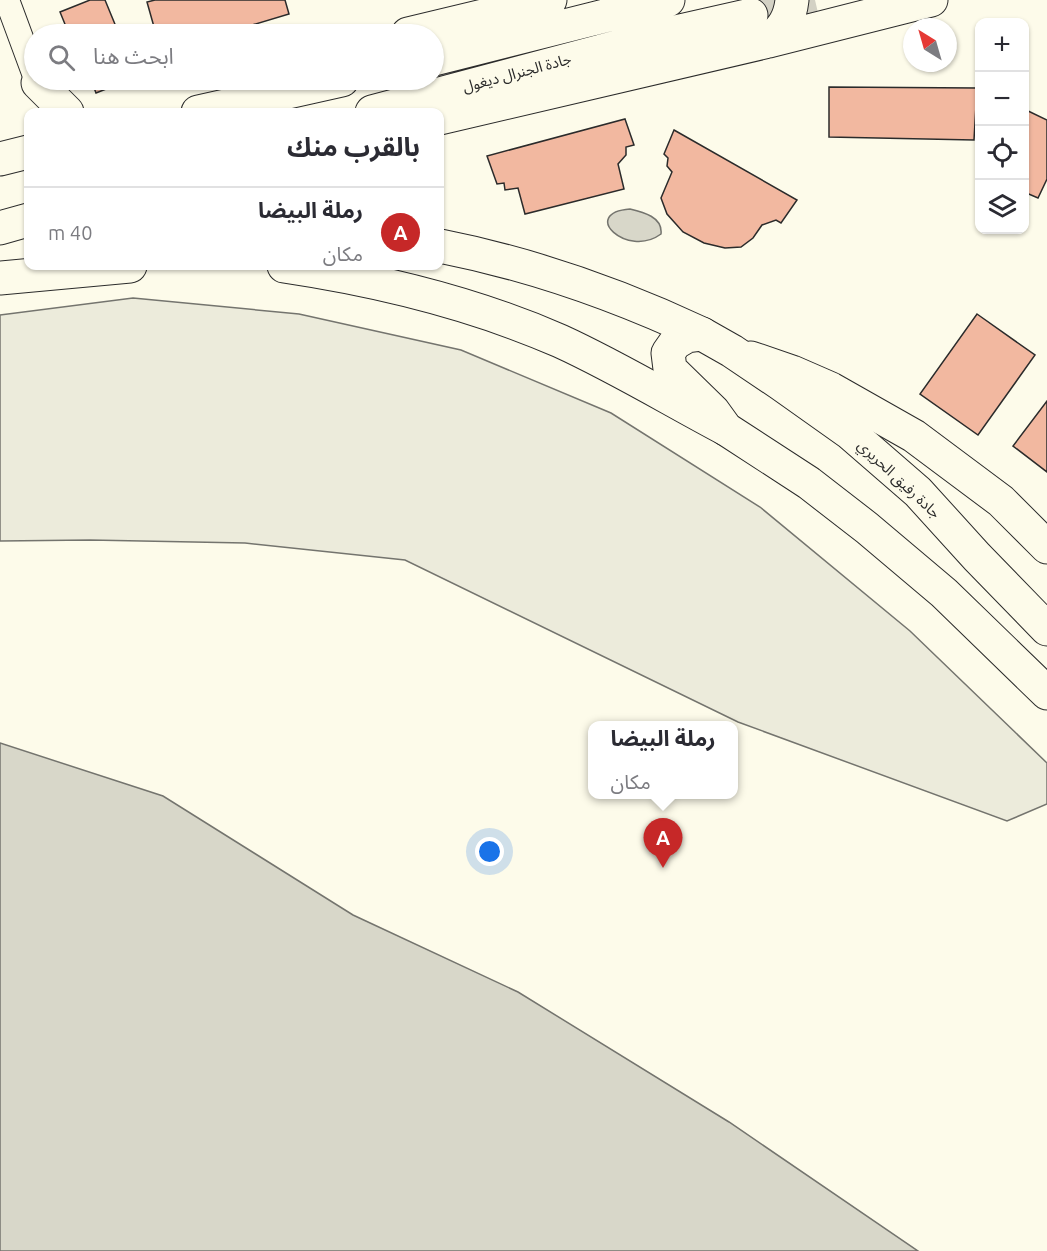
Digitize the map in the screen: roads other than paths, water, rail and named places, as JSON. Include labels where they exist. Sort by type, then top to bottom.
[{"type":"main road","points":[[444,25],[550,0]]},
{"type":"main road","points":[[769,41],[786,24],[792,0]]},
{"type":"main road","points":[[444,117],[769,41],[931,0]]},
{"type":"main road","points":[[444,56],[662,2]]},
{"type":"main road","name":"جادة الجنرال ديغول","points":[[387,108],[662,35],[751,15]]},
{"type":"main road","points":[[40,90],[62,108]]},
{"type":"main road","points":[[185,108],[227,90]]},
{"type":"main road","points":[[216,108],[297,90]]},
{"type":"main road","points":[[0,159],[24,153]]},
{"type":"main road","points":[[0,205],[24,201]]},
{"type":"main road","points":[[0,228],[24,221]]},
{"type":"main road","name":"جادة رفيق الحريري","points":[[444,247],[507,262],[601,290],[702,334],[732,351],[850,433],[918,492],[1047,629]]},
{"type":"main road","points":[[0,278],[87,270]]},
{"type":"main road","points":[[312,270],[353,276],[425,295],[507,321],[560,342],[633,378],[726,429],[809,483],[867,528],[944,593],[1047,693]]},
{"type":"main road","points":[[702,334],[693,334],[680,339],[670,348],[667,360],[675,375],[713,411],[726,429]]},
{"type":"main road","name":"جادة رفيق الحريري","points":[[732,351],[792,372],[831,389],[914,436],[1001,501],[1047,547]]},
{"type":"street","points":[[7,0],[24,51]]},
{"type":"tunnel","points":[[751,15],[815,0]]},
{"type":"place","name":"رملة البيضا","points":[[663,868]]}]
